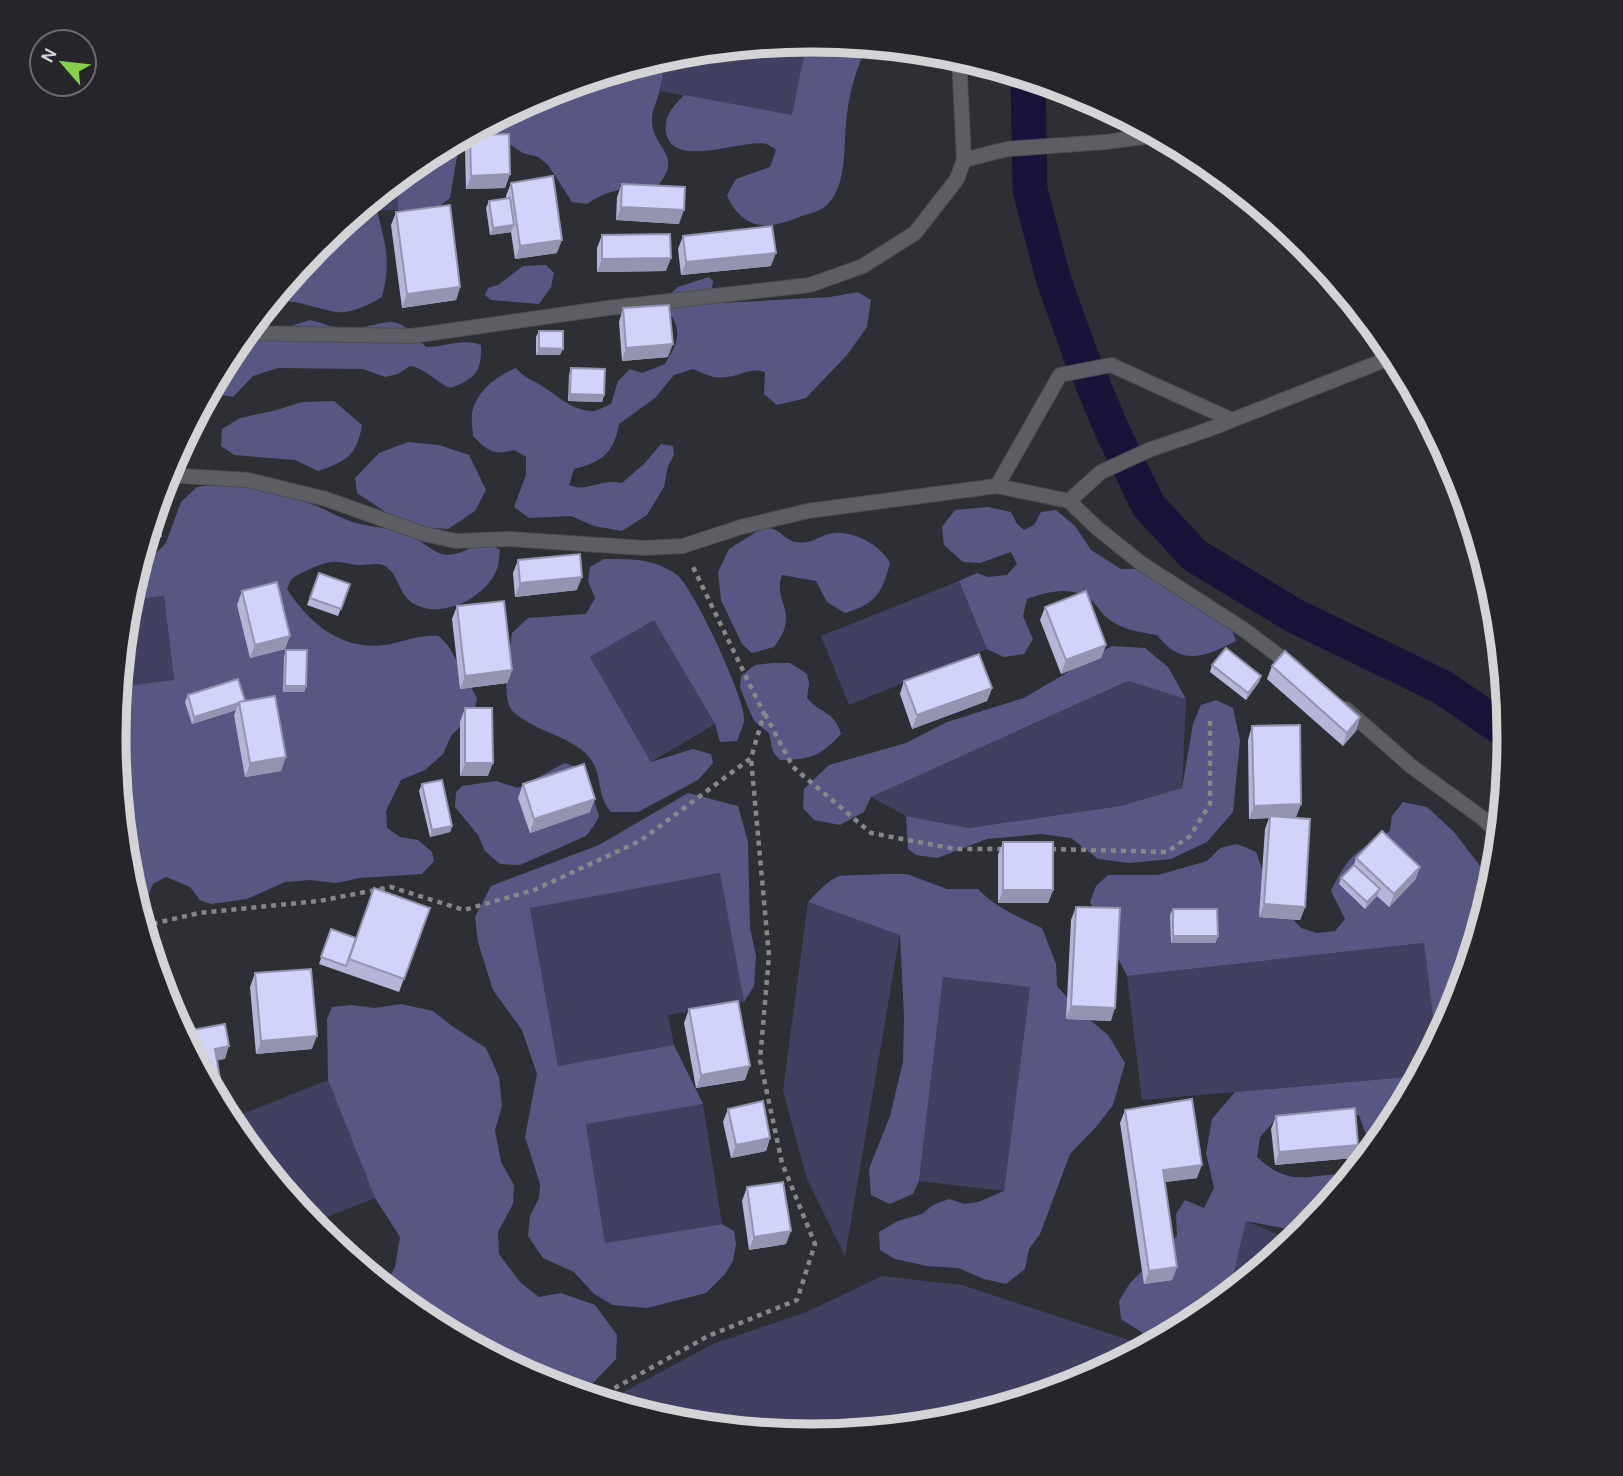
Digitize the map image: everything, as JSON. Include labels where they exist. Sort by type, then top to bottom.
[{"type":"lane","points":[[259,333],[412,336],[608,308],[810,285],[863,266],[915,233],[957,179],[964,160],[959,69]]},
{"type":"lane","points":[[964,160],[1007,149],[1141,137]]},
{"type":"lane","points":[[1069,501],[1101,472],[1149,450],[1383,361]]},
{"type":"lane","points":[[997,486],[1060,375],[1111,365],[1232,420]]},
{"type":"lane","points":[[178,476],[248,480],[326,499],[424,534],[456,541],[509,539],[645,548],[683,546],[741,527],[808,511],[997,486],[1069,501],[1097,528],[1142,564],[1243,629],[1307,677]]},
{"type":"lane","points":[[1339,703],[1411,766],[1491,826]]},
{"type":"path","points":[[683,546],[793,767],[871,833],[955,849],[1009,849]]},
{"type":"path","points":[[608,1392],[708,1336],[797,1300],[816,1244],[782,1163],[760,1060],[769,956],[751,758],[764,713]]},
{"type":"path","points":[[1050,849],[1167,852],[1190,836],[1210,804],[1210,721]]},
{"type":"path","points":[[152,924],[199,913],[319,901],[391,887],[464,910],[534,890],[640,841],[751,758]]},
{"type":"shaded area","points":[[805,52],[793,116],[660,91],[664,69],[722,58]]},
{"type":"shaded area","points":[[805,52],[864,55],[849,99],[842,172],[834,196],[820,209],[776,224],[755,224],[746,219],[731,204],[727,195],[736,179],[770,167],[776,150],[767,144],[756,143],[710,150],[681,149],[671,143],[666,132],[668,116],[684,95],[792,115]]},
{"type":"shaded area","points":[[664,69],[652,120],[653,130],[668,159],[668,167],[656,188],[612,192],[587,204],[572,202],[548,165],[499,137],[494,130],[549,105],[591,89]]},
{"type":"shaded area","points":[[458,151],[450,198],[432,212],[398,210],[397,192]]},
{"type":"shaded area","points":[[397,192],[398,210],[375,211]]},
{"type":"shaded area","points":[[377,211],[386,254],[382,297],[347,312],[335,312],[284,301],[327,253]]},
{"type":"shaded area","points":[[546,265],[554,273],[551,287],[539,304],[491,300],[485,295],[488,288],[498,285],[523,266]]},
{"type":"shaded area","points":[[709,277],[713,281],[711,296],[722,303],[830,297],[858,292],[871,300],[867,327],[847,355],[806,398],[777,405],[764,394],[765,372],[760,371],[722,377],[709,376],[693,369],[674,375],[655,398],[619,424],[614,442],[605,455],[574,469],[569,485],[588,487],[607,482],[622,483],[645,463],[661,444],[673,446],[674,455],[668,466],[664,487],[647,515],[622,531],[594,526],[571,516],[529,518],[514,507],[526,475],[526,457],[514,450],[491,451],[473,436],[472,413],[483,391],[502,375],[516,368],[575,407],[592,411],[611,404],[618,381],[630,369],[642,373],[665,364],[675,346],[677,329],[672,316],[660,313],[656,306],[678,287]]},
{"type":"shaded area","points":[[310,320],[348,329],[393,322],[406,328],[426,347],[460,343],[481,345],[480,362],[471,378],[450,388],[420,369],[410,366],[398,374],[385,377],[363,369],[278,368],[253,376],[233,397],[218,395],[264,327],[278,330]]},
{"type":"shaded area","points":[[334,401],[362,425],[360,435],[349,456],[318,471],[295,460],[234,455],[221,446],[222,429],[240,418],[302,402]]},
{"type":"shaded area","points":[[408,442],[439,445],[469,455],[486,490],[475,511],[448,529],[417,527],[396,519],[357,493],[355,478],[379,453]]},
{"type":"shaded area","points":[[227,483],[280,494],[317,506],[350,521],[403,532],[442,554],[457,554],[483,541],[500,550],[498,566],[485,587],[475,596],[451,607],[425,608],[409,601],[392,573],[380,564],[328,563],[295,577],[287,589],[318,625],[344,640],[374,646],[439,636],[449,647],[477,698],[474,712],[451,736],[443,754],[425,770],[401,780],[386,811],[387,828],[400,837],[418,840],[432,852],[434,861],[422,874],[360,878],[336,883],[310,880],[285,882],[247,899],[211,904],[200,900],[190,887],[166,877],[153,884],[146,901],[127,783],[128,686],[174,680],[164,596],[140,599],[149,560],[166,543],[181,502],[197,487]]},
{"type":"shaded area","points":[[988,507],[1011,512],[1017,524],[1024,530],[1034,525],[1041,512],[1056,510],[1075,526],[1091,550],[1121,569],[1139,569],[1231,628],[1236,641],[1204,655],[1185,655],[1175,652],[1157,635],[1115,623],[1105,617],[1088,598],[1062,591],[1027,599],[1023,616],[1033,639],[1024,654],[1004,657],[987,649],[959,581],[977,573],[988,577],[1007,575],[1017,564],[1011,552],[980,563],[963,562],[944,545],[942,527],[955,510]]},
{"type":"shaded area","points":[[764,527],[797,542],[807,542],[834,533],[859,537],[880,551],[890,563],[880,590],[864,606],[845,613],[827,602],[816,581],[782,575],[780,589],[786,612],[783,631],[774,647],[752,653],[742,644],[721,600],[718,572],[729,549]]},
{"type":"shaded area","points":[[604,559],[651,562],[677,575],[706,621],[743,709],[744,721],[737,741],[720,742],[715,724],[654,620],[590,657],[651,762],[693,749],[711,754],[713,763],[698,780],[638,812],[611,812],[603,799],[596,770],[589,757],[572,744],[519,716],[508,702],[507,672],[512,633],[528,618],[586,614],[595,598],[588,581],[590,567]]},
{"type":"shaded area","points":[[959,581],[987,649],[849,705],[821,636]]},
{"type":"shaded area","points":[[164,596],[174,681],[128,686],[140,599]]},
{"type":"shaded area","points":[[654,619],[715,724],[651,762],[590,657]]},
{"type":"shaded area","points":[[1112,646],[1145,648],[1168,667],[1186,699],[1128,681],[871,797],[864,812],[840,825],[814,820],[803,808],[804,789],[829,765],[906,743],[947,722],[1024,698]]},
{"type":"shaded area","points":[[790,663],[807,674],[807,698],[835,721],[841,734],[821,752],[799,759],[780,760],[773,752],[769,733],[755,722],[740,687],[741,676],[755,665]]},
{"type":"shaded area","points":[[1128,681],[1186,699],[1182,788],[1120,806],[969,828],[906,816],[871,797]]},
{"type":"shaded area","points":[[1216,700],[1233,708],[1240,741],[1233,812],[1207,842],[1171,859],[1129,863],[1098,859],[1071,838],[1041,834],[987,839],[937,858],[916,855],[908,849],[906,816],[969,828],[1120,806],[1182,788],[1193,724],[1201,705]]},
{"type":"shaded area","points":[[565,763],[579,768],[588,782],[599,816],[595,824],[586,836],[520,865],[500,864],[485,851],[478,835],[455,807],[456,792],[462,786],[496,781],[518,788]]},
{"type":"shaded area","points":[[688,793],[738,806],[748,842],[750,928],[756,956],[754,986],[744,1002],[720,873],[530,908],[558,1066],[674,1045],[703,1104],[586,1124],[605,1243],[722,1224],[734,1231],[736,1244],[733,1261],[725,1274],[706,1293],[647,1308],[613,1305],[594,1294],[574,1272],[543,1258],[528,1236],[530,1216],[539,1198],[540,1184],[525,1137],[537,1074],[522,1030],[493,990],[478,942],[475,917],[491,886],[599,845]]},
{"type":"shaded area","points":[[1403,802],[1427,807],[1454,832],[1483,874],[1461,958],[1434,1024],[1424,943],[1127,976],[1090,902],[1096,886],[1108,875],[1158,875],[1207,861],[1220,848],[1237,844],[1256,852],[1272,897],[1301,928],[1317,933],[1335,931],[1345,919],[1331,891],[1337,878],[1355,855],[1390,831],[1392,816]]},
{"type":"shaded area","points":[[721,873],[744,1002],[668,1015],[674,1045],[558,1066],[530,907]]},
{"type":"shaded area","points":[[907,874],[947,889],[978,889],[1000,907],[1042,928],[1056,964],[1057,986],[1078,1010],[1108,1035],[1125,1063],[1113,1105],[1070,1154],[1040,1234],[1029,1249],[1025,1269],[1006,1284],[984,1279],[958,1268],[927,1266],[895,1259],[880,1250],[879,1232],[898,1221],[922,1214],[933,1205],[949,1199],[965,1204],[978,1202],[1004,1191],[1030,987],[943,977],[919,1181],[913,1194],[890,1204],[871,1195],[869,1169],[890,1116],[903,1062],[900,935],[808,902],[826,884],[839,876]]},
{"type":"shaded area","points":[[808,902],[900,934],[845,1256],[807,1179],[783,1091]]},
{"type":"shaded area","points":[[1424,943],[1434,1024],[1407,1077],[1142,1100],[1127,976]]},
{"type":"shaded area","points":[[943,976],[1030,987],[1004,1191],[919,1181]]},
{"type":"shaded area","points":[[401,1004],[433,1011],[486,1048],[499,1077],[502,1106],[495,1130],[501,1162],[514,1185],[513,1204],[498,1232],[499,1254],[520,1282],[539,1297],[561,1293],[595,1305],[617,1335],[616,1359],[588,1386],[508,1353],[469,1332],[389,1278],[395,1267],[400,1237],[375,1198],[328,1080],[327,1019],[332,1007],[351,1005],[375,1008]]},
{"type":"shaded area","points":[[1407,1077],[1368,1137],[1359,1115],[1312,1114],[1277,1118],[1260,1137],[1257,1157],[1281,1174],[1292,1177],[1340,1174],[1289,1229],[1246,1221],[1232,1279],[1147,1336],[1121,1319],[1119,1301],[1130,1283],[1177,1236],[1176,1214],[1185,1200],[1204,1208],[1214,1188],[1206,1153],[1212,1119],[1235,1092]]},
{"type":"shaded area","points":[[328,1080],[375,1198],[323,1218],[296,1190],[240,1115]]},
{"type":"shaded area","points":[[703,1104],[722,1224],[605,1243],[586,1123]]},
{"type":"shaded area","points":[[1246,1221],[1282,1236],[1263,1253],[1232,1279]]},
{"type":"shaded area","points":[[882,1276],[962,1285],[1135,1342],[1032,1387],[989,1400],[901,1418],[812,1424],[767,1422],[722,1418],[618,1395],[713,1344],[809,1311]]},
{"type":"building","points":[[509,134],[510,174],[471,176],[470,143],[486,135]]},
{"type":"building","points":[[553,176],[562,240],[520,246],[511,183]]},
{"type":"building","points":[[622,184],[685,187],[684,210],[621,207]]},
{"type":"building","points":[[510,198],[514,225],[493,228],[489,201]]},
{"type":"building","points":[[450,205],[460,287],[407,294],[396,212]]},
{"type":"building","points":[[772,226],[776,253],[686,262],[683,236]]},
{"type":"building","points":[[670,234],[671,258],[602,259],[602,235]]},
{"type":"building","points":[[669,305],[673,344],[626,348],[623,308]]},
{"type":"building","points":[[539,331],[563,331],[563,349],[539,348]]},
{"type":"building","points":[[571,368],[605,369],[604,395],[570,394]]},
{"type":"building","points":[[161,521],[161,536],[156,536]]},
{"type":"building","points":[[580,554],[582,577],[520,583],[518,560]]},
{"type":"building","points":[[319,573],[350,584],[341,609],[310,598]]},
{"type":"building","points":[[277,582],[290,636],[255,645],[242,591]]},
{"type":"building","points":[[1086,591],[1106,645],[1066,660],[1045,607]]},
{"type":"building","points":[[504,601],[512,670],[465,676],[457,606]]},
{"type":"building","points":[[1226,648],[1261,676],[1248,693],[1212,665]]},
{"type":"building","points":[[286,650],[307,650],[306,686],[285,686]]},
{"type":"building","points":[[1285,651],[1360,717],[1347,733],[1272,666]]},
{"type":"building","points":[[979,654],[992,688],[917,715],[904,681]]},
{"type":"building","points":[[238,679],[245,701],[194,717],[188,695]]},
{"type":"building","points":[[275,696],[286,757],[250,763],[239,702]]},
{"type":"building","points":[[465,708],[492,708],[493,763],[465,763]]},
{"type":"building","points":[[1300,725],[1301,804],[1254,806],[1252,726]]},
{"type":"building","points":[[584,764],[595,799],[534,819],[523,784]]},
{"type":"building","points":[[442,780],[452,826],[432,830],[422,784]]},
{"type":"building","points":[[1270,816],[1310,819],[1305,907],[1264,904]]},
{"type":"building","points":[[1382,831],[1420,867],[1394,894],[1356,858]]},
{"type":"building","points":[[1003,842],[1053,842],[1053,890],[1003,890]]},
{"type":"building","points":[[1354,865],[1380,889],[1367,902],[1341,878]]},
{"type":"building","points":[[374,888],[430,908],[404,979],[349,959]]},
{"type":"building","points":[[1076,907],[1120,908],[1115,1008],[1071,1006]]},
{"type":"building","points":[[1173,909],[1217,909],[1218,936],[1173,936]]},
{"type":"building","points":[[331,929],[356,938],[346,966],[321,957]]},
{"type":"building","points":[[311,969],[317,1036],[261,1041],[255,973]]},
{"type":"building","points":[[738,1001],[750,1066],[701,1075],[689,1009]]},
{"type":"building","points":[[225,1024],[229,1046],[215,1049],[220,1079],[217,1079],[192,1030]]},
{"type":"building","points":[[1192,1099],[1202,1165],[1163,1170],[1177,1267],[1149,1271],[1125,1110]]},
{"type":"building","points":[[763,1101],[770,1138],[736,1145],[728,1109]]},
{"type":"building","points":[[1355,1108],[1358,1145],[1279,1152],[1276,1116]]},
{"type":"building","points":[[783,1182],[791,1231],[754,1237],[747,1187]]},
{"type":"waterway","points":[[1028,88],[1030,190],[1054,281],[1112,430],[1148,505],[1194,555],[1293,615],[1442,687],[1497,725]]}]
